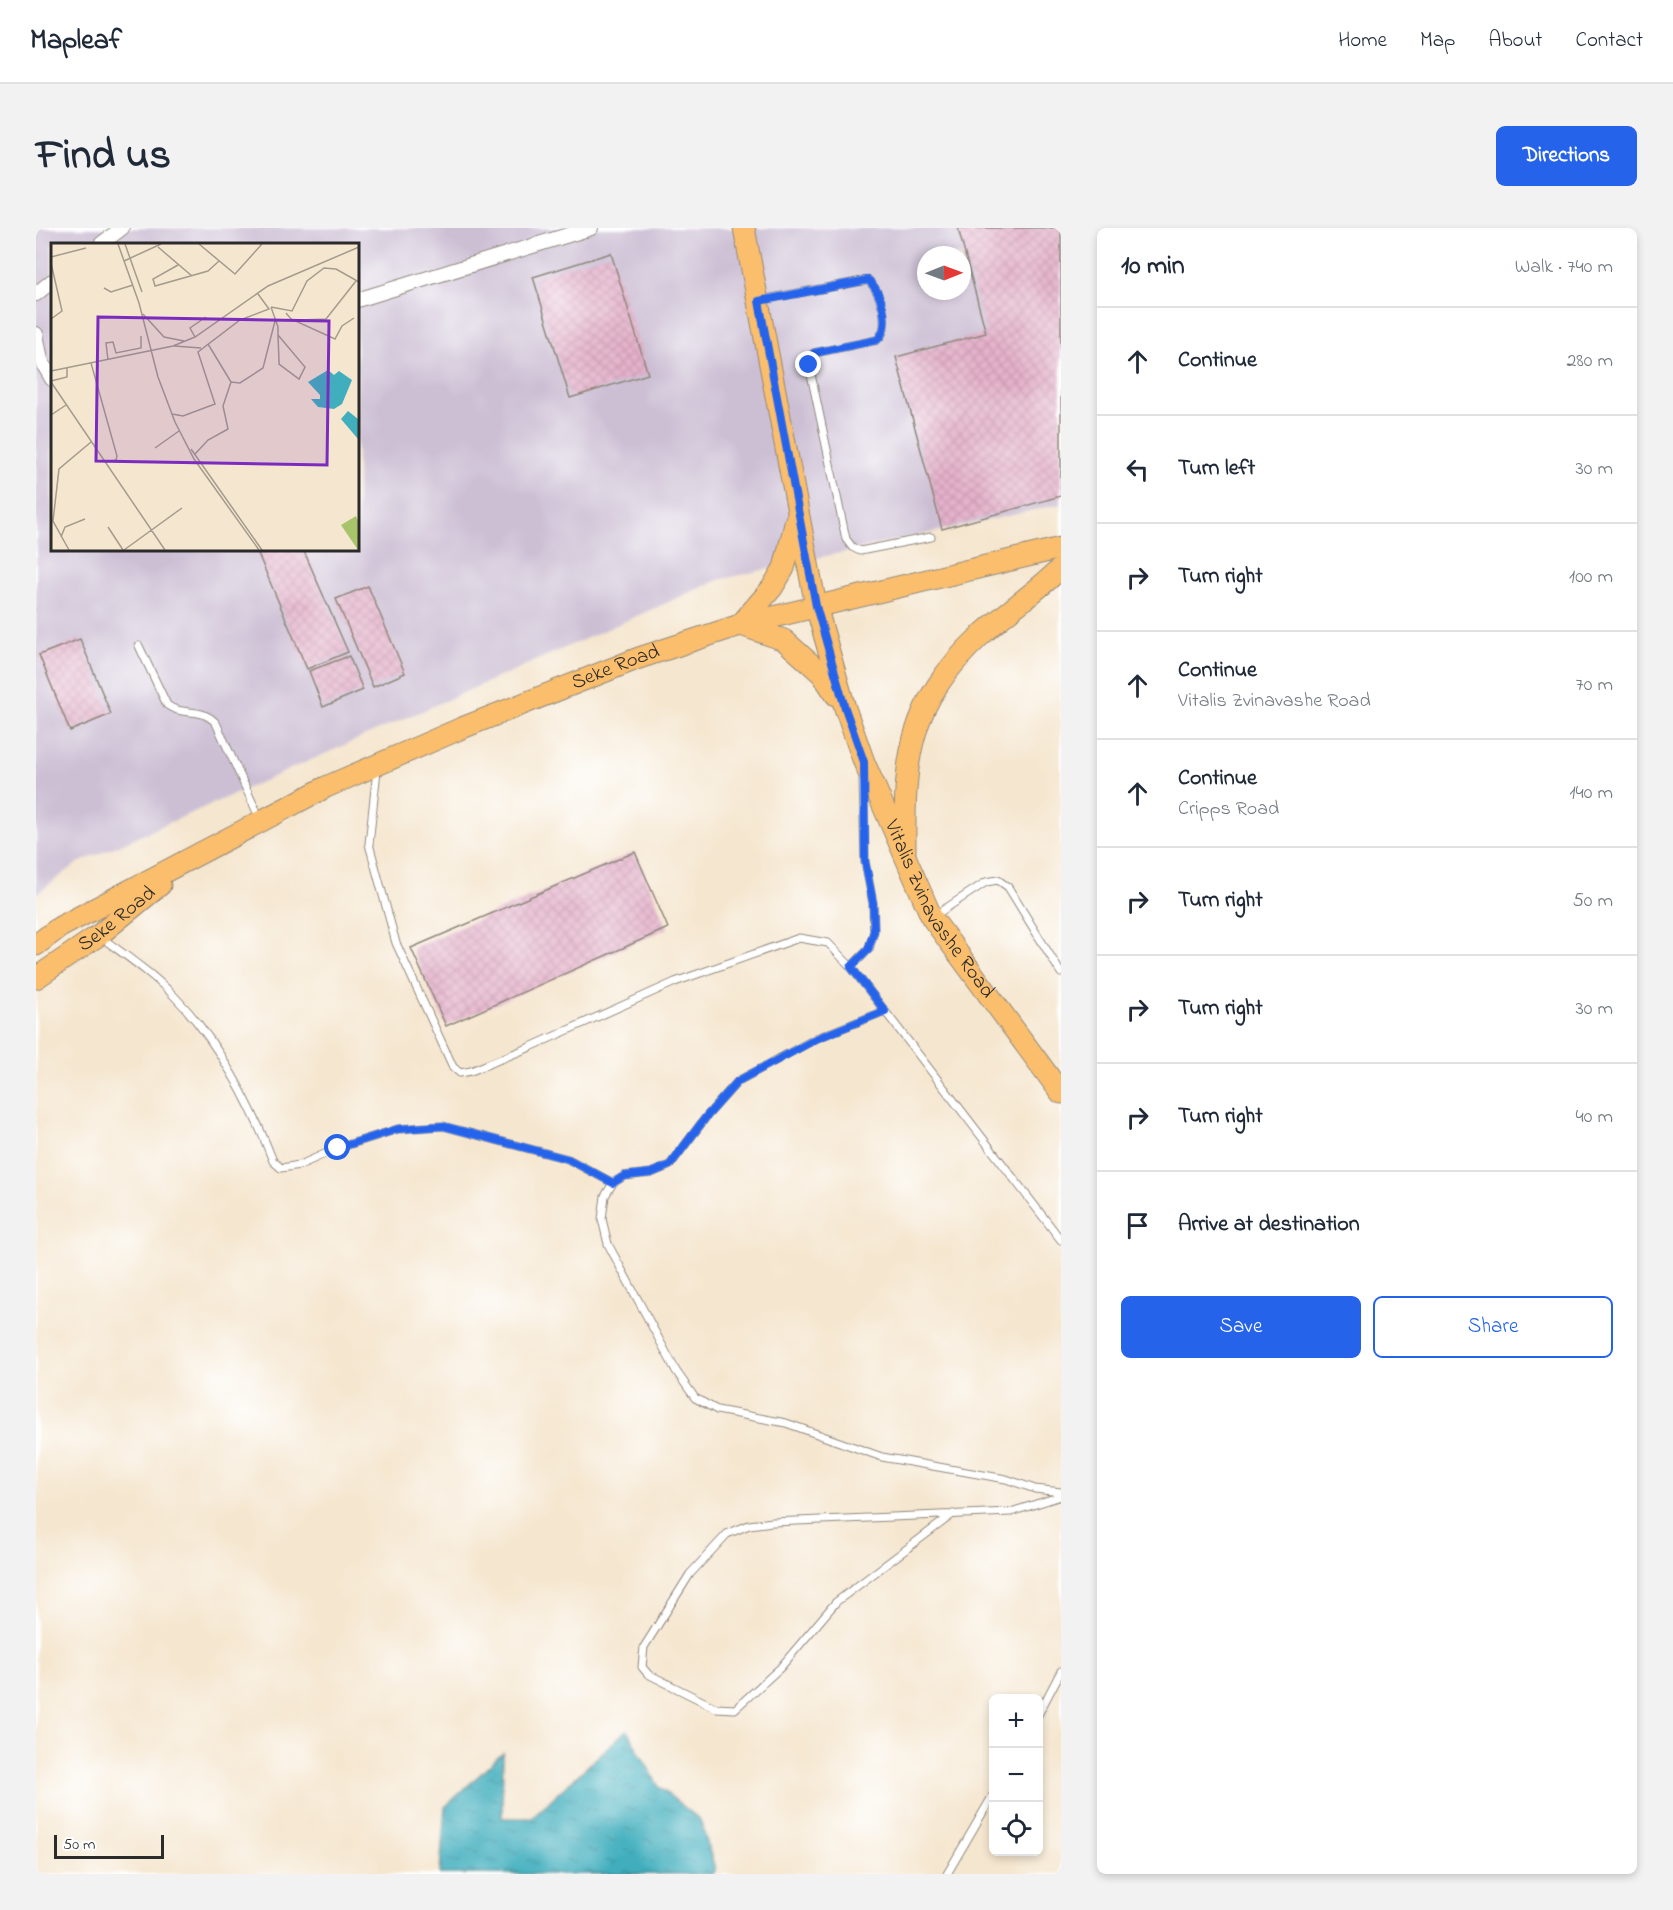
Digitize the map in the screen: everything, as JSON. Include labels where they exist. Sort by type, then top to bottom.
[{"type":"main road","name":"Vitalis Zvinavashe Road","points":[[744,228],[816,606],[845,708],[864,762],[932,918],[1061,1093]]},
{"type":"main road","points":[[798,513],[784,568],[772,588],[740,625],[784,640],[800,652],[822,674],[845,708]]},
{"type":"main road","name":"Seke Road","points":[[36,945],[60,927],[326,787],[462,728],[639,658],[740,625],[1061,548]]},
{"type":"main road","points":[[905,860],[905,776],[913,735],[927,702],[949,669],[980,636],[1061,568]]},
{"type":"main road","name":"Seke Road","points":[[36,978],[99,935],[195,856]]},
{"type":"street","points":[[102,243],[122,228]]},
{"type":"street","points":[[358,300],[591,228]]},
{"type":"street","points":[[36,294],[51,282]]},
{"type":"street","points":[[36,334],[41,360],[51,377]]},
{"type":"lane","points":[[759,301],[868,280],[877,290],[885,326],[882,336],[877,340],[814,353],[810,357],[809,365],[846,539],[860,550],[932,537]]},
{"type":"lane","points":[[139,646],[167,705],[175,710],[203,712],[216,723],[261,821]]},
{"type":"lane","points":[[851,967],[868,950],[874,931],[873,903],[865,861],[864,762]]},
{"type":"lane","points":[[378,764],[369,844],[396,943],[453,1067],[460,1073],[471,1071],[528,1048],[675,982],[800,938],[828,944],[851,967],[1061,1240]]},
{"type":"lane","points":[[932,918],[986,882],[998,880],[1008,887],[1061,973]]},
{"type":"lane","points":[[99,935],[175,997],[198,1025],[247,1099],[273,1161],[281,1168],[300,1166],[338,1148],[398,1129],[443,1126],[568,1159],[613,1183]]},
{"type":"lane","points":[[885,1011],[818,1038],[738,1081],[706,1117],[670,1165],[651,1173],[624,1176],[613,1183],[605,1196],[602,1219],[608,1244],[676,1371],[695,1398],[717,1410],[786,1423],[882,1457],[994,1476],[1035,1489],[1061,1494]]},
{"type":"lane","points":[[953,1514],[836,1602],[780,1668],[735,1709],[716,1708],[648,1674],[642,1667],[644,1647],[684,1583],[727,1534],[749,1525],[773,1522],[953,1514],[1011,1512],[1061,1494]]},
{"type":"lane","points":[[1043,1705],[1061,1671]]},
{"type":"lane","points":[[947,1874],[989,1802]]},
{"type":"shaded area","points":[[36,228],[1061,228],[1061,504],[718,580],[78,863],[36,894]]},
{"type":"water","points":[[627,1730],[659,1787],[700,1820],[715,1869],[712,1874],[440,1874],[445,1807],[503,1753],[502,1818],[531,1818]]},
{"type":"building","points":[[958,228],[1061,228],[1061,496],[942,529],[896,357],[986,333],[971,277],[971,246],[963,246]]},
{"type":"building","points":[[611,253],[648,374],[570,398],[533,277]]},
{"type":"building","points":[[256,550],[303,550],[348,652],[307,669]]},
{"type":"building","points":[[368,586],[405,673],[373,687],[336,599]]},
{"type":"building","points":[[80,639],[111,714],[70,731],[39,655]]},
{"type":"building","points":[[349,656],[363,690],[323,707],[309,671]]},
{"type":"building","points":[[635,852],[668,928],[446,1026],[411,948]]},
{"type":"route","points":[[338,1148],[398,1129],[443,1126],[498,1142],[534,1148],[568,1159],[613,1183],[624,1176],[651,1173],[670,1165],[706,1117],[738,1081],[818,1038],[885,1011],[851,967],[868,950],[874,931],[873,903],[865,861],[864,762],[845,708],[816,606],[759,301],[868,280],[872,282],[880,299],[885,326],[882,336],[877,340],[814,353],[810,357],[809,365]]}]
